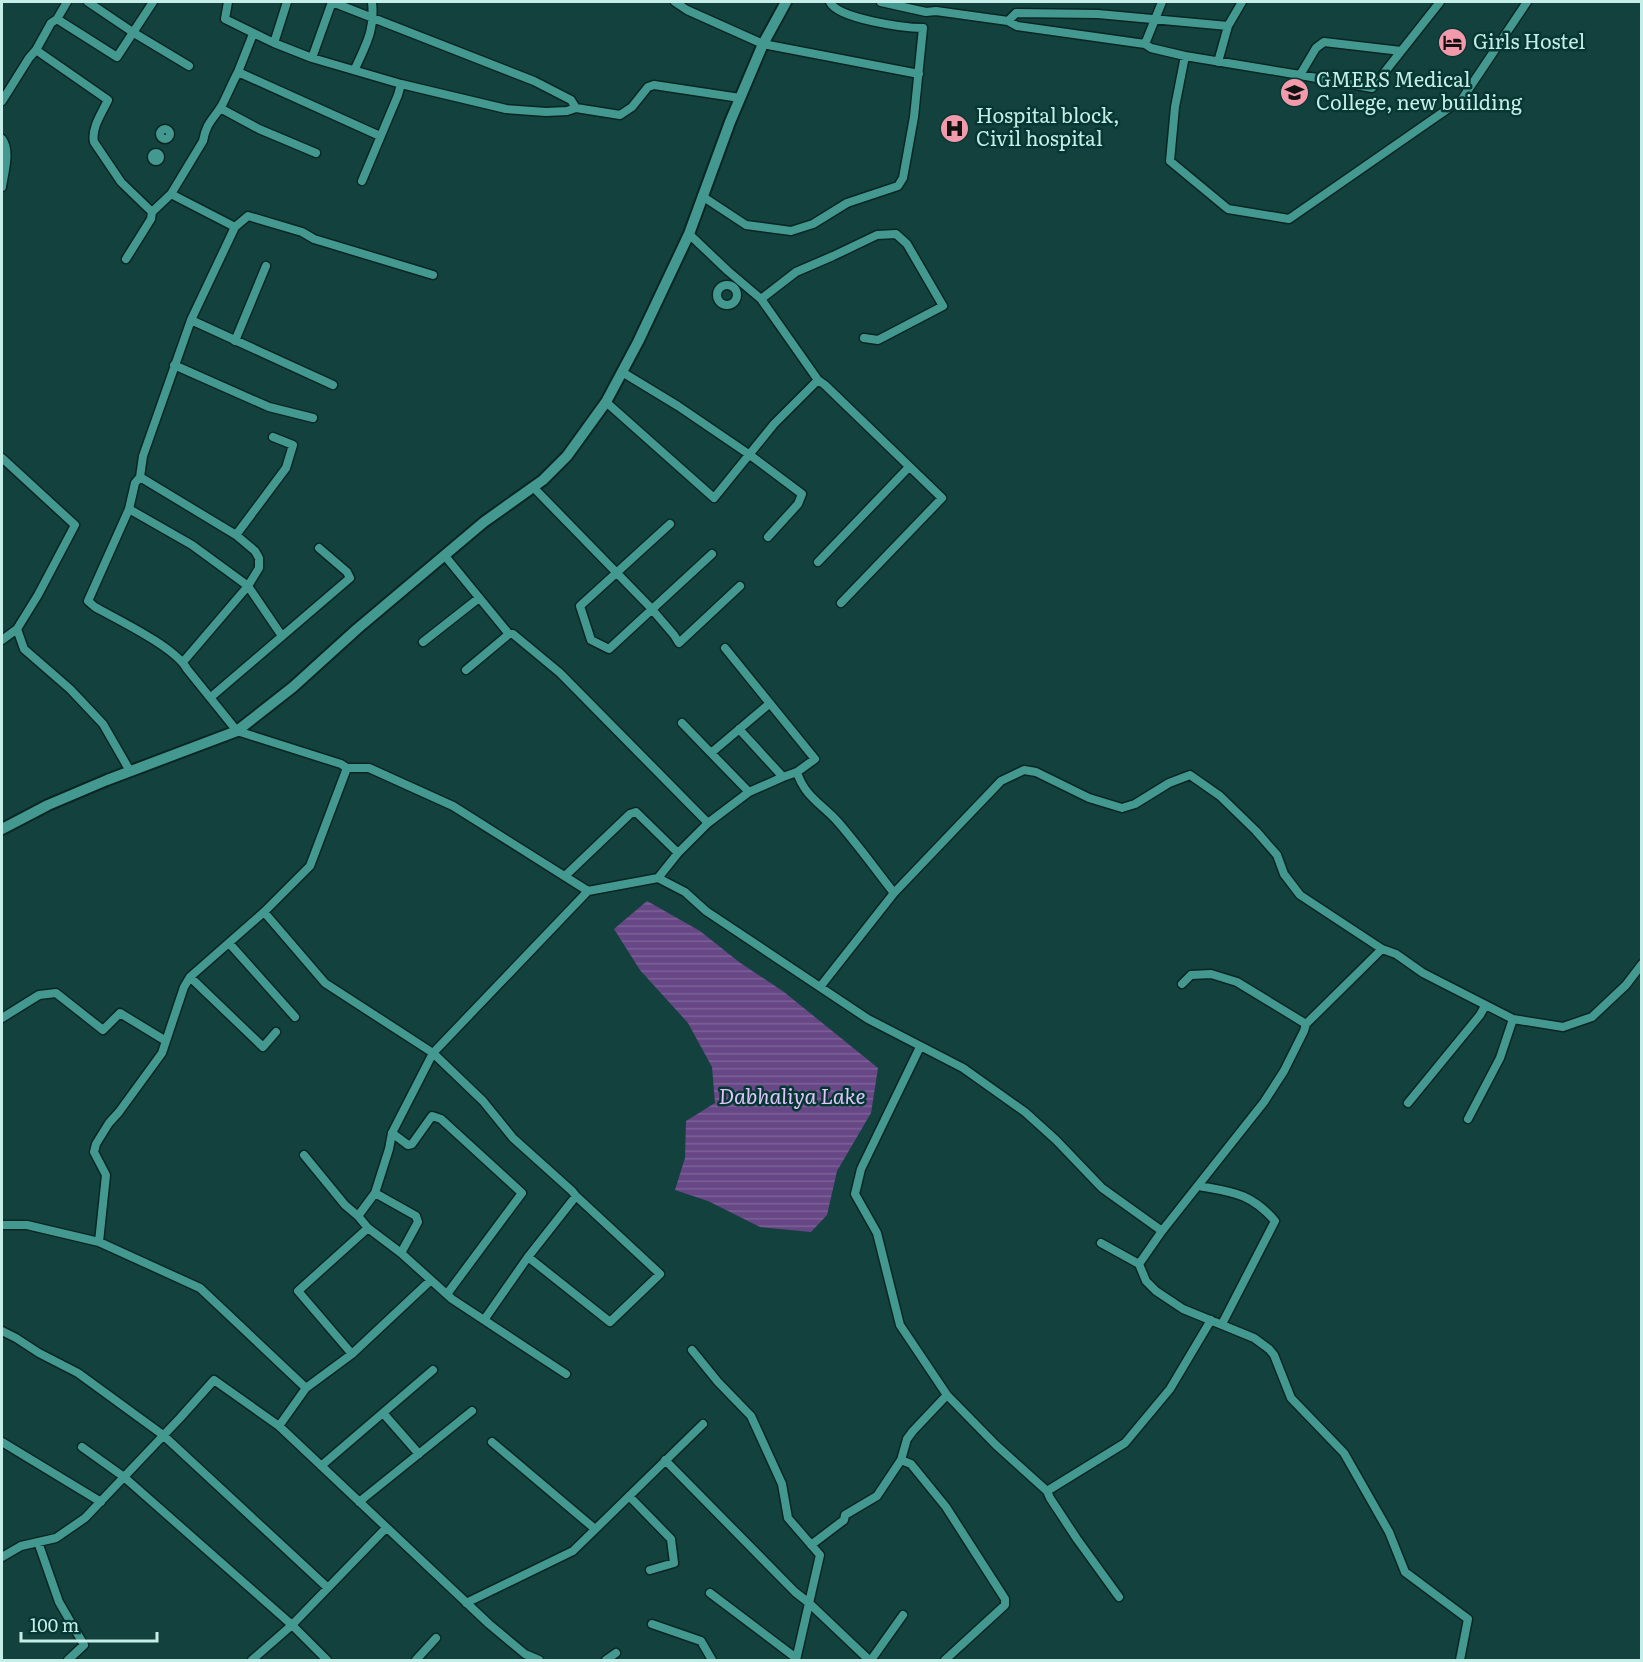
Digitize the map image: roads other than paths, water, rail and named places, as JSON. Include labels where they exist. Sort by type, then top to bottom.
[{"type":"street","points":[[2,101],[51,23],[57,19],[67,2]]},
{"type":"street","points":[[88,2],[189,66]]},
{"type":"street","points":[[57,19],[117,57],[153,2]]},
{"type":"street","points":[[228,2],[225,19],[253,34],[312,58],[400,84],[506,108],[546,112],[576,108],[620,115],[632,107],[648,87],[654,85],[740,98]]},
{"type":"street","points":[[274,43],[287,2]]},
{"type":"street","points":[[312,58],[332,2],[534,81],[571,100],[576,108]]},
{"type":"street","points":[[355,69],[371,33],[374,17],[372,2]]},
{"type":"street","points":[[675,2],[687,10],[763,44],[919,74]]},
{"type":"street","points":[[2,827],[130,771],[237,731],[293,687],[357,629],[484,522],[543,480],[567,456],[606,402],[638,342],[689,234],[740,98],[763,44],[786,2]]},
{"type":"street","points":[[702,196],[746,225],[791,231],[813,224],[847,203],[898,186],[903,178],[914,117],[923,28],[859,18],[841,12],[832,7],[830,2]]},
{"type":"street","points":[[881,2],[926,12],[936,11],[1008,21],[1017,26],[1146,44],[1150,48],[1185,56],[1372,88],[1440,2]]},
{"type":"street","points":[[1146,44],[1162,2]]},
{"type":"street","points":[[1218,62],[1228,26],[1242,2]]},
{"type":"street","points":[[1185,56],[1175,107],[1170,161],[1228,209],[1289,219],[1462,99],[1527,2]]},
{"type":"street","points":[[1008,21],[1016,13],[1098,14],[1228,26]]},
{"type":"street","points":[[126,259],[151,219],[152,212],[171,194],[202,141],[204,132],[220,108],[238,72],[253,34]]},
{"type":"street","points":[[1300,75],[1316,48],[1324,42],[1401,51]]},
{"type":"street","points":[[36,50],[108,100],[93,135],[94,142],[121,182],[152,212]]},
{"type":"street","points":[[238,72],[380,136]]},
{"type":"street","points":[[362,181],[398,95],[400,84]]},
{"type":"street","points":[[220,108],[260,129],[316,153]]},
{"type":"street","points":[[2,139],[6,145],[2,187]]},
{"type":"street","points":[[171,194],[235,227]]},
{"type":"street","points":[[433,274],[314,239],[302,231],[248,216],[235,227],[191,320],[143,456],[140,477],[135,483],[129,509],[88,601],[147,635],[183,662],[186,669],[237,731],[341,764],[347,768],[369,768],[453,806],[588,891]]},
{"type":"street","points":[[689,234],[761,299],[818,380],[942,498],[841,603]]},
{"type":"street","points":[[761,299],[796,272],[877,234],[896,234],[907,244],[943,306],[878,340],[864,338]]},
{"type":"street","points":[[236,340],[266,266]]},
{"type":"street","points":[[191,320],[333,385]]},
{"type":"street","points":[[174,364],[269,407],[313,418]]},
{"type":"street","points":[[622,372],[678,406],[802,494],[798,504],[768,537]]},
{"type":"street","points":[[606,402],[714,498],[774,424],[818,380]]},
{"type":"street","points":[[236,535],[286,468],[293,445],[273,437]]},
{"type":"street","points":[[2,458],[75,525],[17,629],[2,640]]},
{"type":"street","points":[[819,562],[909,467]]},
{"type":"street","points":[[140,477],[236,535],[255,551],[259,558],[259,568],[248,586],[183,662]]},
{"type":"street","points":[[533,487],[652,610],[679,644],[740,586]]},
{"type":"street","points":[[129,509],[192,545],[248,586],[282,636]]},
{"type":"street","points":[[670,525],[580,606],[591,640],[609,649],[712,554]]},
{"type":"street","points":[[211,697],[350,578],[347,572],[319,548]]},
{"type":"street","points":[[445,556],[509,634],[513,634],[560,673],[708,823]]},
{"type":"street","points":[[423,642],[479,598]]},
{"type":"street","points":[[17,629],[24,650],[70,689],[103,724],[130,771]]},
{"type":"street","points":[[466,670],[509,634]]},
{"type":"street","points":[[658,878],[678,853],[708,823],[749,792],[797,772],[815,759],[725,648]]},
{"type":"street","points":[[711,753],[769,704]]},
{"type":"street","points":[[682,723],[749,792]]},
{"type":"street","points":[[739,729],[783,777]]},
{"type":"street","points":[[99,1242],[106,1175],[94,1152],[96,1144],[109,1123],[162,1053],[184,987],[190,977],[264,912],[310,866],[347,768]]},
{"type":"street","points":[[819,987],[894,893],[1001,781],[1024,770],[1036,772],[1089,798],[1122,808],[1135,804],[1169,783],[1190,775],[1220,796],[1256,831],[1277,855],[1284,874],[1300,895],[1382,949],[1396,954],[1424,973],[1513,1019],[1563,1027],[1592,1017],[1626,985],[1641,964]]},
{"type":"street","points":[[797,772],[811,798],[837,821],[894,893]]},
{"type":"street","points":[[565,876],[630,814],[636,812],[678,853]]},
{"type":"street","points":[[358,1216],[375,1193],[392,1133],[433,1053],[588,891],[658,878],[685,891],[706,911],[868,1019],[963,1068],[1025,1112],[1056,1140],[1102,1188],[1162,1231]]},
{"type":"street","points":[[264,912],[326,983],[433,1053],[483,1101],[513,1138],[573,1191],[576,1197],[660,1274],[610,1322],[528,1257]]},
{"type":"street","points":[[229,943],[295,1017]]},
{"type":"street","points":[[1139,1264],[1162,1231],[1264,1102],[1284,1071],[1306,1024],[1382,949]]},
{"type":"street","points":[[1182,984],[1191,975],[1210,974],[1237,982],[1306,1024]]},
{"type":"street","points":[[190,977],[262,1047],[276,1032]]},
{"type":"street","points":[[2,1018],[39,995],[56,993],[103,1030],[120,1013],[166,1041]]},
{"type":"street","points":[[1408,1102],[1485,1006]]},
{"type":"street","points":[[1468,1119],[1500,1058],[1513,1019]]},
{"type":"street","points":[[920,1047],[861,1169],[855,1194],[877,1233],[900,1325],[947,1395],[996,1445],[1047,1491],[1077,1539],[1119,1597]]},
{"type":"street","points":[[392,1133],[408,1145],[412,1144],[432,1116],[441,1119],[522,1193],[447,1294]]},
{"type":"street","points":[[304,1155],[345,1205],[368,1228],[401,1253],[447,1294],[566,1374]]},
{"type":"street","points":[[1198,1186],[1238,1193],[1268,1212],[1275,1221],[1222,1324]]},
{"type":"street","points":[[375,1193],[416,1216],[418,1222],[401,1253]]},
{"type":"street","points":[[484,1320],[528,1257],[576,1197]]},
{"type":"street","points":[[2,1225],[27,1225],[99,1242],[200,1288],[306,1388]]},
{"type":"street","points":[[352,1354],[298,1291],[368,1228]]},
{"type":"street","points":[[1101,1243],[1139,1264],[1146,1281],[1156,1291],[1183,1309],[1254,1338],[1269,1349],[1274,1355],[1292,1398],[1344,1453],[1389,1532],[1405,1572],[1468,1619],[1460,1660]]},
{"type":"street","points":[[279,1426],[306,1388],[352,1354],[431,1280]]},
{"type":"street","points":[[1047,1491],[1125,1443],[1170,1389],[1211,1320]]},
{"type":"street","points":[[2,1332],[78,1372],[163,1436],[328,1588]]},
{"type":"street","points":[[692,1350],[718,1382],[751,1416],[782,1484],[788,1518],[820,1555],[796,1659],[710,1593]]},
{"type":"street","points":[[321,1466],[433,1371]]},
{"type":"street","points":[[2,1557],[21,1546],[56,1538],[85,1518],[214,1380],[279,1426],[489,1624],[525,1654],[539,1660]]},
{"type":"street","points":[[812,1545],[844,1520],[845,1515],[877,1496],[901,1460],[907,1439],[947,1395]]},
{"type":"street","points":[[359,1502],[472,1411]]},
{"type":"street","points":[[383,1413],[419,1454]]},
{"type":"street","points":[[466,1603],[573,1551],[703,1424]]},
{"type":"street","points":[[2,1442],[101,1502]]},
{"type":"street","points":[[492,1442],[595,1529]]},
{"type":"street","points":[[82,1447],[124,1477],[292,1625],[327,1660]]},
{"type":"street","points":[[665,1460],[795,1592],[870,1660],[903,1615]]},
{"type":"street","points":[[901,1460],[911,1464],[946,1507],[1005,1599],[1005,1605],[945,1660]]},
{"type":"street","points":[[629,1496],[671,1539],[674,1563],[650,1569]]},
{"type":"street","points":[[252,1660],[292,1625],[386,1528]]},
{"type":"street","points":[[38,1542],[59,1602],[84,1645],[68,1660]]},
{"type":"street","points":[[652,1624],[701,1641],[712,1660]]},
{"type":"street","points":[[416,1660],[436,1638]]},
{"type":"street","points":[[606,1660],[616,1653]]},
{"type":"water","name":"Dabhaliya Lake","points":[[647,901],[700,931],[739,962],[784,992],[878,1068],[871,1113],[837,1171],[827,1215],[811,1232],[760,1227],[708,1201],[675,1190],[685,1158],[686,1121],[715,1103],[712,1067],[688,1023],[640,970],[614,929]]},
{"type":"place","name":"Girls Hostel","points":[[1452,42]]},
{"type":"place","name":"GMERS Medical College, new building","points":[[1295,92]]},
{"type":"place","name":"Hospital block, Civil hospital","points":[[955,128]]}]
